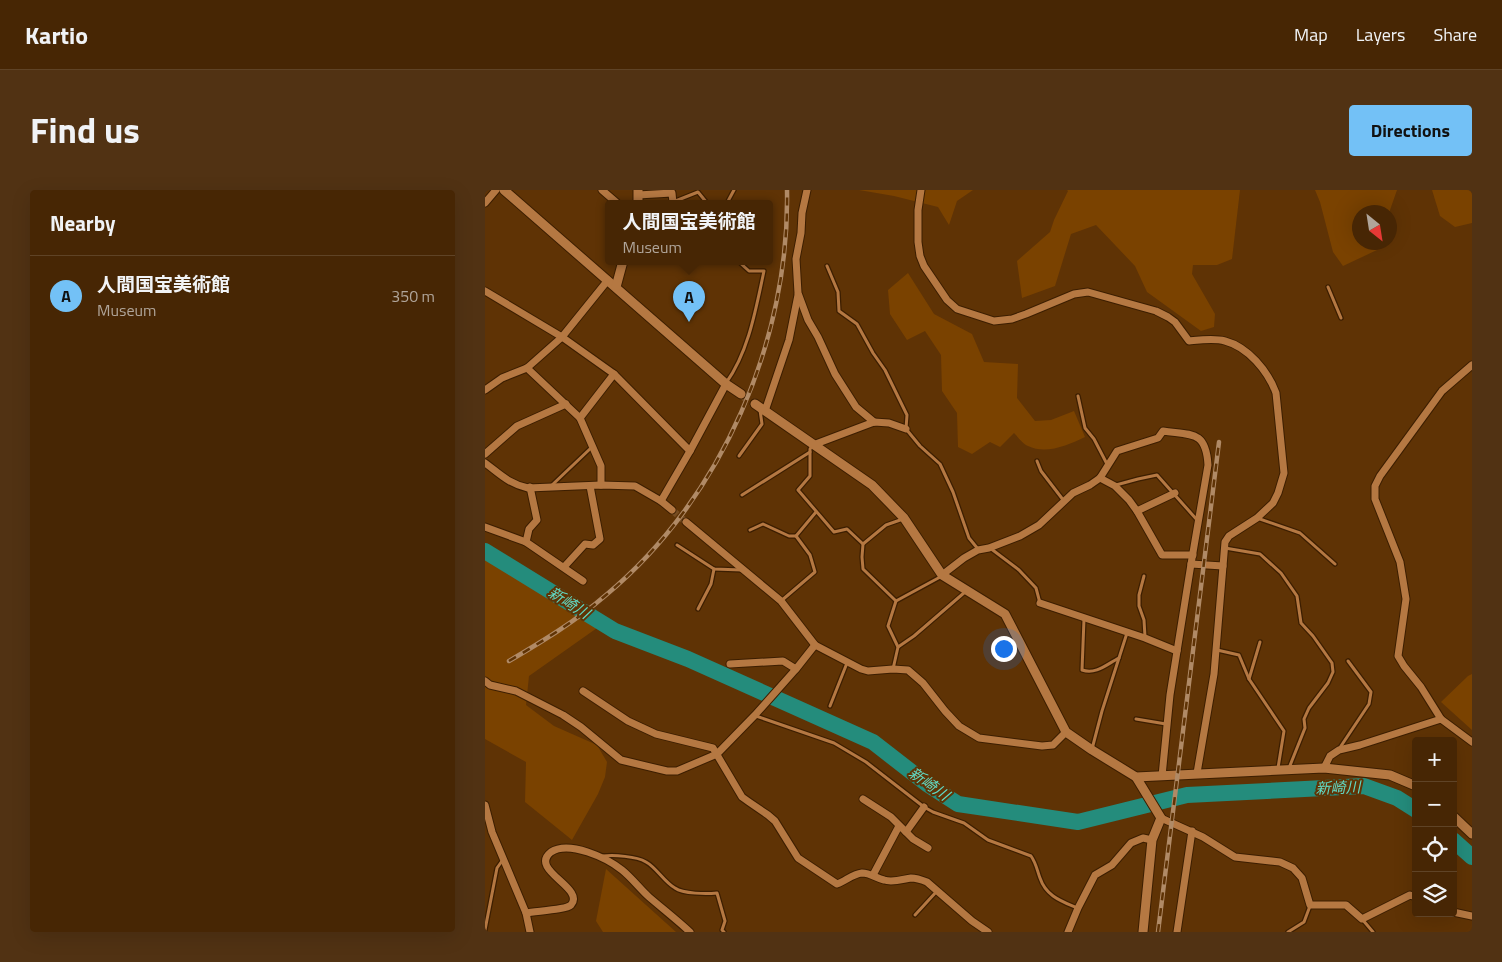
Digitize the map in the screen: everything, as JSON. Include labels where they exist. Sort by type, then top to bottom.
[{"type":"street","points":[[485,203],[496,190]]},
{"type":"street","points":[[503,190],[726,384],[741,394]]},
{"type":"street","points":[[602,190],[614,200]]},
{"type":"street","points":[[807,190],[802,213],[797,259],[798,293],[789,340],[760,407],[811,449],[873,485],[904,518],[942,575],[1005,614],[1066,732],[1136,777],[1159,816],[1192,831],[1235,857],[1280,862],[1293,868],[1302,878],[1310,905],[1346,905],[1361,919],[1412,896]]},
{"type":"street","points":[[921,190],[917,242],[920,256],[924,266],[947,300],[957,309],[993,321],[1012,319],[1074,294],[1088,292],[1156,311],[1175,322],[1189,341],[1223,340],[1235,344],[1252,357],[1272,383],[1276,393],[1284,473],[1278,494],[1273,503],[1257,518],[1229,536],[1225,542],[1214,674],[1197,773]]},
{"type":"street","points":[[638,196],[663,191],[672,192],[673,200]]},
{"type":"street","points":[[616,287],[622,265]]},
{"type":"street","points":[[485,390],[502,378],[527,368],[562,337],[607,280]]},
{"type":"street","points":[[485,290],[562,337],[614,374],[690,451]]},
{"type":"street","points":[[798,293],[808,320],[842,386],[856,407],[875,422]]},
{"type":"street","points":[[1472,365],[1442,391],[1380,476],[1375,486],[1375,499],[1400,562],[1406,599],[1398,656],[1421,687],[1441,719],[1472,742]]},
{"type":"street","points":[[527,368],[580,418],[601,466],[601,486]]},
{"type":"street","points":[[580,418],[614,374]]},
{"type":"street","points":[[661,501],[726,384]]},
{"type":"street","points":[[485,454],[517,426],[566,404]]},
{"type":"street","points":[[811,449],[875,422],[889,423],[906,429]]},
{"type":"street","points":[[942,575],[978,550],[989,548],[1020,536],[1039,525],[1073,493],[1090,485],[1099,478],[1117,451],[1158,438],[1163,430],[1195,435],[1204,444],[1208,464],[1177,651],[1162,776]]},
{"type":"street","points":[[485,463],[510,483],[530,488],[635,486],[661,501],[672,510]]},
{"type":"street","points":[[1099,478],[1115,486],[1137,511],[1162,555],[1193,555]]},
{"type":"street","points":[[564,567],[585,544],[593,545],[600,539],[590,486]]},
{"type":"street","points":[[526,542],[529,529],[537,520],[530,488]]},
{"type":"street","points":[[1137,511],[1175,493]]},
{"type":"street","points":[[686,522],[781,601],[815,645],[868,671],[908,670],[923,682],[959,726],[979,738],[1053,746],[1066,732]]},
{"type":"street","points":[[485,526],[526,542],[583,581]]},
{"type":"street","points":[[1191,564],[1223,566]]},
{"type":"street","points":[[1040,603],[1145,638],[1177,651]]},
{"type":"street","points":[[485,681],[490,685],[515,691],[563,715],[581,727],[621,760],[667,771],[677,771],[717,754],[758,712],[815,645]]},
{"type":"street","points":[[730,664],[783,662],[796,669]]},
{"type":"street","points":[[583,691],[628,720],[656,734],[713,748],[742,797],[775,821],[798,858],[837,884],[845,882],[853,875],[862,873],[873,875],[885,881],[920,879],[927,882],[988,932]]},
{"type":"street","points":[[1324,768],[1330,756],[1339,750],[1441,719]]},
{"type":"street","points":[[1136,777],[1324,768],[1391,775],[1412,784]]},
{"type":"street","points":[[863,799],[891,818],[913,839],[928,848]]},
{"type":"street","points":[[485,805],[492,832],[526,913],[530,932]]},
{"type":"street","points":[[906,832],[924,807]]},
{"type":"street","points":[[1143,932],[1152,840],[1159,816]]},
{"type":"street","points":[[1457,820],[1472,834]]},
{"type":"street","points":[[873,875],[899,826]]},
{"type":"street","points":[[1177,932],[1192,831]]},
{"type":"street","points":[[1068,932],[1095,875],[1112,865],[1131,843],[1143,838],[1152,840]]},
{"type":"street","points":[[526,913],[566,908],[571,905],[572,893],[547,869],[546,861],[549,854],[559,848],[579,849],[598,856],[623,871],[640,890],[691,932]]},
{"type":"street","points":[[1457,913],[1472,916]]},
{"type":"lane","points":[[680,200],[698,192],[705,200]]},
{"type":"lane","points":[[726,384],[733,373],[752,325],[764,271],[749,271],[742,265]]},
{"type":"lane","points":[[827,266],[838,292],[839,311],[857,324],[885,370],[907,415],[906,429],[939,464],[953,492],[969,538],[978,550]]},
{"type":"lane","points":[[1329,288],[1341,318]]},
{"type":"lane","points":[[1078,396],[1085,428],[1094,439],[1108,466]]},
{"type":"lane","points":[[739,456],[761,424],[760,407]]},
{"type":"lane","points":[[550,487],[593,447]]},
{"type":"lane","points":[[742,495],[811,449]]},
{"type":"lane","points":[[811,449],[810,476],[798,490],[834,532],[847,530],[863,544]]},
{"type":"lane","points":[[1037,462],[1041,471],[1065,501]]},
{"type":"lane","points":[[1115,486],[1157,475],[1199,521]]},
{"type":"lane","points":[[796,536],[816,512]]},
{"type":"lane","points":[[896,601],[863,569],[863,544],[886,525],[904,518]]},
{"type":"lane","points":[[1257,518],[1300,533],[1335,564]]},
{"type":"lane","points":[[750,530],[763,524],[789,536],[796,536]]},
{"type":"lane","points":[[781,601],[815,572],[810,555],[796,536]]},
{"type":"lane","points":[[677,545],[714,569],[743,570]]},
{"type":"lane","points":[[989,548],[1019,570],[1036,588],[1040,603]]},
{"type":"lane","points":[[1225,548],[1260,554],[1281,573],[1297,596],[1301,623],[1313,636],[1332,663],[1333,672],[1328,683],[1309,708],[1304,719],[1305,728],[1289,769]]},
{"type":"lane","points":[[698,609],[711,584],[714,569]]},
{"type":"lane","points":[[893,669],[898,647],[888,626],[896,601],[942,575]]},
{"type":"lane","points":[[1144,576],[1139,595],[1139,606],[1145,638]]},
{"type":"lane","points":[[898,647],[914,636],[967,590]]},
{"type":"lane","points":[[1084,618],[1082,670],[1088,672],[1096,671],[1119,658]]},
{"type":"lane","points":[[1092,750],[1127,632]]},
{"type":"lane","points":[[1249,679],[1260,642]]},
{"type":"lane","points":[[1216,650],[1239,655],[1249,679],[1283,731],[1278,770]]},
{"type":"lane","points":[[1339,750],[1369,704],[1371,692],[1348,661]]},
{"type":"lane","points":[[830,706],[848,662]]},
{"type":"lane","points":[[758,712],[834,743],[866,762],[924,807],[964,823],[988,840],[1031,856],[1035,861],[1041,881],[1048,892],[1055,898],[1078,908]]},
{"type":"lane","points":[[1136,719],[1167,724]]},
{"type":"lane","points":[[598,856],[610,855],[647,862],[676,890],[717,893],[725,921],[724,932]]},
{"type":"lane","points":[[485,930],[497,868],[503,859]]},
{"type":"lane","points":[[915,915],[937,890]]},
{"type":"lane","points":[[1288,932],[1304,922],[1310,905]]},
{"type":"lane","points":[[1361,919],[1373,932]]},
{"type":"shaded area","points":[[859,190],[973,190],[957,201],[949,225],[938,207]]},
{"type":"shaded area","points":[[1067,190],[1240,190],[1232,259],[1217,265],[1193,265],[1192,274],[1215,314],[1214,327],[1201,331],[1147,292],[1135,266],[1096,225],[1071,234],[1055,286],[1022,298],[1017,261],[1050,232]]},
{"type":"shaded area","points":[[1315,190],[1397,190],[1392,205],[1352,205],[1352,250],[1377,250],[1343,266],[1333,252]]},
{"type":"shaded area","points":[[1432,190],[1472,190],[1472,223],[1455,227],[1440,216]]},
{"type":"shaded area","points":[[908,273],[934,314],[972,334],[984,362],[1018,364],[1017,398],[1035,421],[1051,420],[1074,411],[1085,437],[1064,446],[1042,450],[1026,445],[1014,433],[1000,447],[990,442],[972,454],[958,447],[957,413],[942,391],[941,355],[925,331],[907,340],[890,314],[888,290]]},
{"type":"shaded area","points":[[485,557],[597,628],[529,676],[526,705],[554,726],[597,745],[607,762],[605,777],[598,794],[572,840],[525,802],[526,762],[485,739]]},
{"type":"shaded area","points":[[1472,674],[1472,730],[1441,702]]},
{"type":"shaded area","points":[[606,869],[676,932],[603,932],[596,921]]},
{"type":"waterway","name":"新崎川","points":[[485,551],[615,631],[688,659],[873,742],[927,784],[958,804],[1078,822],[1187,795],[1364,786],[1397,798],[1412,807]]},
{"type":"waterway","name":"新崎川","points":[[1457,844],[1472,857]]},
{"type":"tunnel","points":[[741,394],[755,404]]},
{"type":"tunnel","points":[[672,510],[686,522]]},
{"type":"railway","points":[[509,661],[583,613],[606,595],[647,556],[684,512],[715,464],[741,412],[762,358],[776,303],[785,246],[787,190]]},
{"type":"railway","points":[[1158,932],[1219,442]]},
{"type":"place","name":"人間国宝美術館","points":[[689,322]]}]
